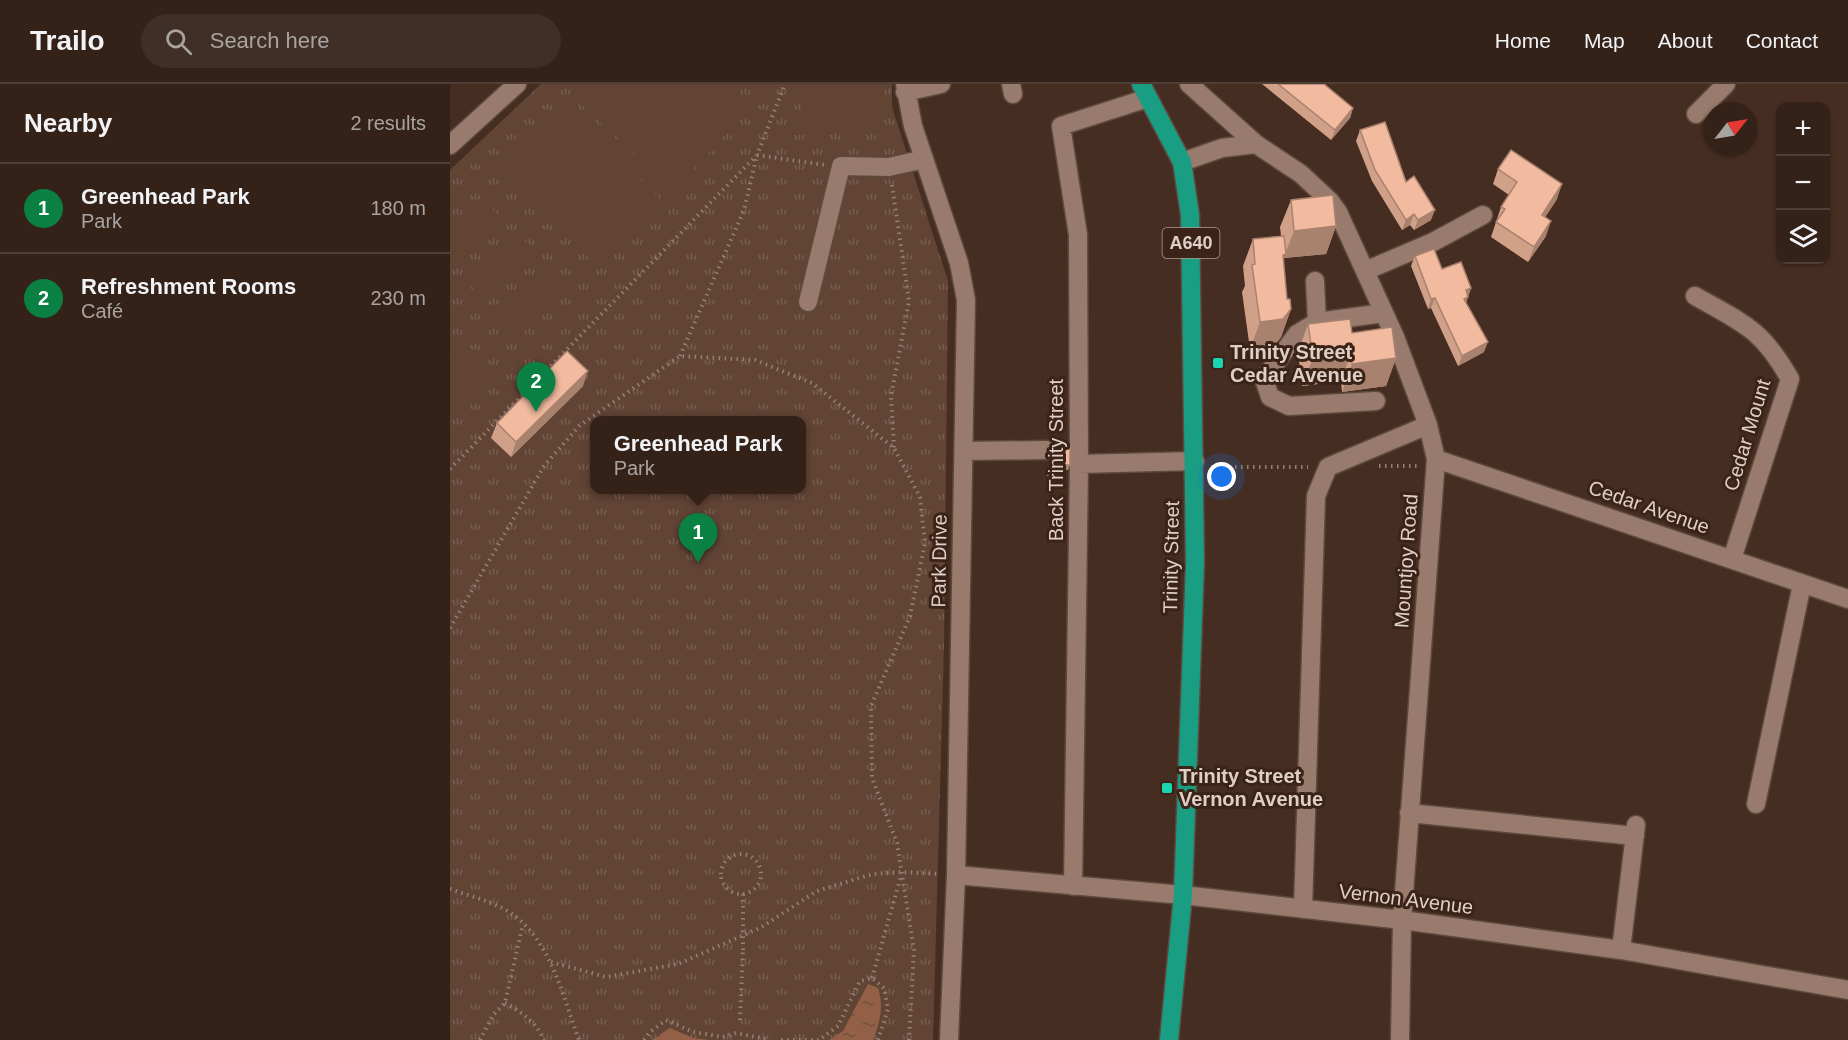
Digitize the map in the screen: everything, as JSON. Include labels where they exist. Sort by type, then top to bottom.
[{"type":"highway","name":"Trinity Street","points":[[1145,91],[1182,162],[1190,215],[1195,562],[1183,895],[1169,1040]]},
{"type":"street","points":[[453,135],[517,84]]},
{"type":"street","name":"Park Drive","points":[[941,84],[905,88],[924,159],[959,263],[966,300],[956,875],[949,1040]]},
{"type":"street","name":"Mountjoy Road","points":[[1189,84],[1256,144],[1287,163],[1330,201],[1344,224],[1383,313],[1428,425],[1436,459],[1402,920],[1400,1040]]},
{"type":"street","points":[[1696,114],[1726,84]]},
{"type":"street","name":"Back Trinity Street","points":[[1073,886],[1079,464],[1078,235],[1061,126],[1145,91]]},
{"type":"street","points":[[1182,162],[1222,148],[1256,144]]},
{"type":"street","points":[[808,302],[841,166],[889,167],[924,159]]},
{"type":"street","points":[[1365,271],[1433,242],[1483,215]]},
{"type":"street","points":[[1315,281],[1317,322]]},
{"type":"street","name":"Cedar Mount","points":[[1695,296],[1755,329],[1776,354],[1790,379],[1732,559]]},
{"type":"street","points":[[1376,401],[1289,406],[1270,397],[1264,379],[1297,334],[1317,322],[1383,313]]},
{"type":"street","points":[[1303,909],[1316,496],[1328,467],[1428,425]]},
{"type":"street","points":[[965,451],[1047,450]]},
{"type":"street","name":"Cedar Avenue","points":[[1436,459],[1848,599]]},
{"type":"street","points":[[1079,464],[1195,464]]},
{"type":"street","points":[[1756,804],[1802,584]]},
{"type":"street","points":[[1409,813],[1636,830],[1621,950]]},
{"type":"street","name":"Vernon Avenue","points":[[956,875],[1183,895],[1402,920],[1621,950],[1848,990]]},
{"type":"path","points":[[593,416],[680,356],[744,210],[757,155],[785,84]]},
{"type":"path","points":[[757,155],[807,165],[841,166]]},
{"type":"path","points":[[450,469],[757,155]]},
{"type":"path","points":[[889,167],[909,300],[891,396],[894,448]]},
{"type":"path","points":[[680,356],[755,360],[812,383],[894,448],[920,497],[925,543],[910,616],[871,706],[872,778],[897,843],[914,950],[909,1040]]},
{"type":"path","points":[[450,628],[544,466],[579,426],[590,418]]},
{"type":"path","points":[[1195,464],[1328,467]]},
{"type":"path","points":[[740,854],[752,857],[761,873],[754,889],[742,894],[729,890],[722,879],[723,865],[733,855],[740,854]]},
{"type":"path","points":[[872,978],[902,872]]},
{"type":"path","points":[[551,962],[606,977],[678,964],[760,928],[817,891],[873,874],[902,872],[956,875]]},
{"type":"path","points":[[450,889],[502,908],[524,924],[551,962],[579,1040]]},
{"type":"path","points":[[740,1020],[743,950],[742,894]]},
{"type":"path","points":[[480,1040],[493,1015],[506,1003],[524,924]]},
{"type":"path","points":[[781,1040],[819,1040],[838,1026],[860,981],[872,978]]},
{"type":"path","points":[[872,978],[884,988],[888,1009],[878,1040]]},
{"type":"path","points":[[506,1003],[521,1011],[541,1033],[544,1040]]},
{"type":"path","points":[[644,1040],[650,1032],[666,1020],[693,1032],[723,1036],[736,1033],[770,1040]]},
{"type":"green space","points":[[541,84],[892,84],[892,107],[948,281],[944,644],[933,1040],[450,1040],[450,170]]},
{"type":"green space","points":[[579,84],[713,84],[745,113],[674,190],[570,94]]},
{"type":"green space","points":[[811,84],[875,84],[881,131],[789,135]]},
{"type":"green space","points":[[562,104],[660,199],[597,265],[498,170]]},
{"type":"green space","points":[[481,198],[504,220],[454,271],[450,266],[450,230]]},
{"type":"green space","points":[[514,230],[537,253],[487,303],[465,280]]},
{"type":"green space","points":[[547,262],[569,284],[520,335],[497,312]]},
{"type":"green space","points":[[467,345],[490,368],[450,408],[450,363]]},
{"type":"water","points":[[868,984],[878,988],[881,1002],[879,1021],[873,1040],[829,1040],[843,1031]]},
{"type":"water","points":[[670,1028],[693,1038],[709,1040],[652,1040]]},
{"type":"building","points":[[1278,84],[1324,84],[1353,108],[1335,130]]},
{"type":"building","points":[[1385,122],[1406,182],[1414,176],[1435,210],[1418,220],[1414,214],[1406,220],[1375,170],[1360,130]]},
{"type":"building","points":[[1511,150],[1562,184],[1542,215],[1551,221],[1534,247],[1496,222],[1505,209],[1501,207],[1517,182],[1498,169]]},
{"type":"building","points":[[1333,195],[1336,226],[1294,231],[1291,200]]},
{"type":"building","points":[[1284,236],[1286,254],[1283,255],[1287,299],[1290,299],[1291,309],[1283,319],[1260,322],[1252,265],[1255,264],[1253,239]]},
{"type":"building","points":[[1434,249],[1442,269],[1461,262],[1471,288],[1466,290],[1468,297],[1464,299],[1488,342],[1462,356],[1435,298],[1431,299],[1415,256]]},
{"type":"building","points":[[1350,319],[1352,333],[1392,327],[1396,358],[1352,364],[1351,353],[1313,358],[1308,324]]},
{"type":"building","points":[[567,351],[588,371],[516,442],[497,423]]},
{"type":"building","points":[[1070,448],[1070,465],[1053,465],[1053,455],[1059,449]]},
{"type":"place","name":"Trinity Street Cedar Avenue","points":[[1218,363]]},
{"type":"place","name":"Refreshment Rooms","points":[[536,412]]},
{"type":"place","name":"Greenhead Park","points":[[698,563]]},
{"type":"place","name":"Trinity Street Vernon Avenue","points":[[1167,788]]}]
